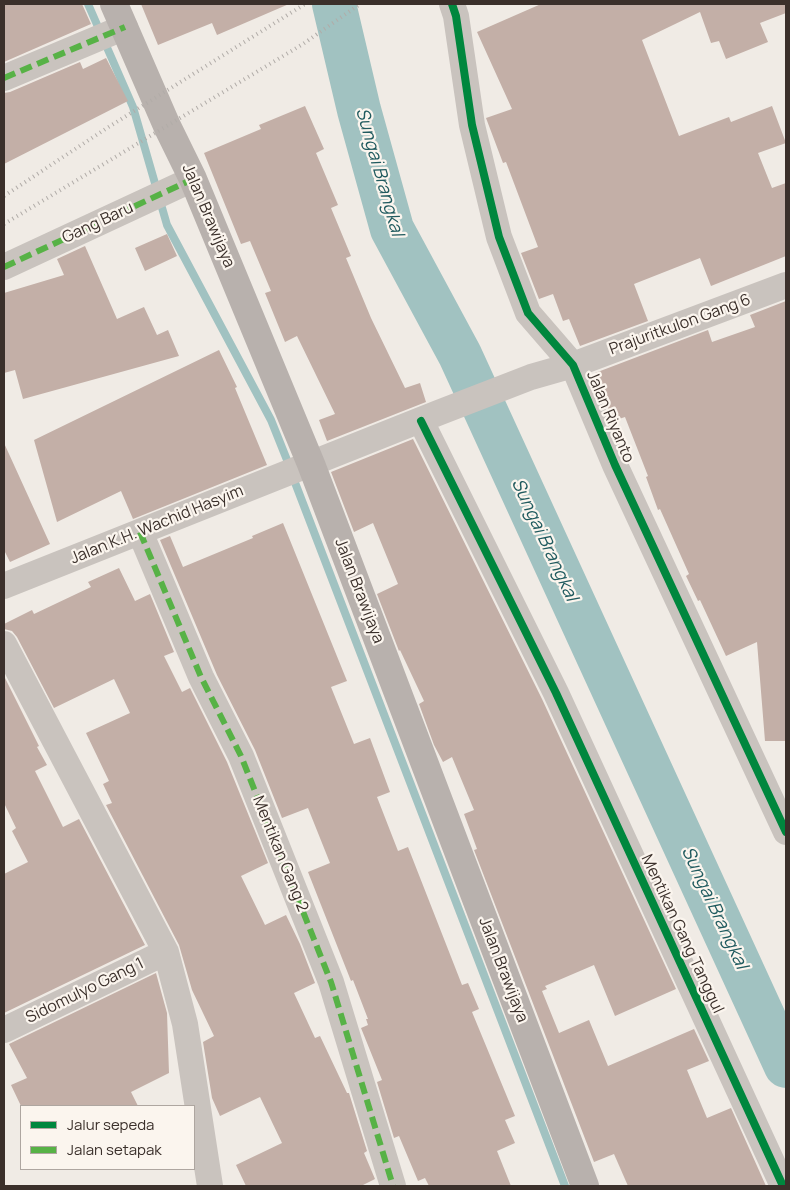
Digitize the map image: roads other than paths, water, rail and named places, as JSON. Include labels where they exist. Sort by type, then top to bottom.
[{"type":"main road","name":"Jalan Brawijaya","points":[[110,26],[167,126],[193,179],[311,464],[585,1186]]},
{"type":"street","name":"Jalan Riyanto","points":[[460,8],[472,125],[499,237],[528,313],[573,365],[615,464],[786,832]]},
{"type":"street","points":[[4,78],[110,26]]},
{"type":"street","name":"Gang Baru","points":[[4,267],[193,179]]},
{"type":"street","name":"Prajuritkulon Gang 6","points":[[429,417],[786,285]]},
{"type":"street","name":"Jalan K.H. Wachid Hasyim","points":[[4,586],[429,417]]},
{"type":"street","name":"Mentikan Gang Tanggul","points":[[429,417],[783,1186]]},
{"type":"street","name":"Mentikan Gang 2","points":[[140,532],[201,677],[241,756],[331,982],[393,1186]]},
{"type":"street","points":[[4,644],[166,952],[185,1024],[210,1186]]},
{"type":"street","name":"Sidomulyo Gang 1","points":[[4,1030],[166,952]]},
{"type":"waterway","points":[[88,4],[133,107],[167,225],[271,420],[287,460]]},
{"type":"waterway","name":"Sungai Brangkal","points":[[334,4],[359,110],[392,229],[460,355],[786,1066]]},
{"type":"waterway","points":[[294,480],[565,1186]]},
{"type":"railway","points":[[4,196],[107,128],[305,4]]},
{"type":"railway","points":[[4,224],[303,44],[360,4]]}]
